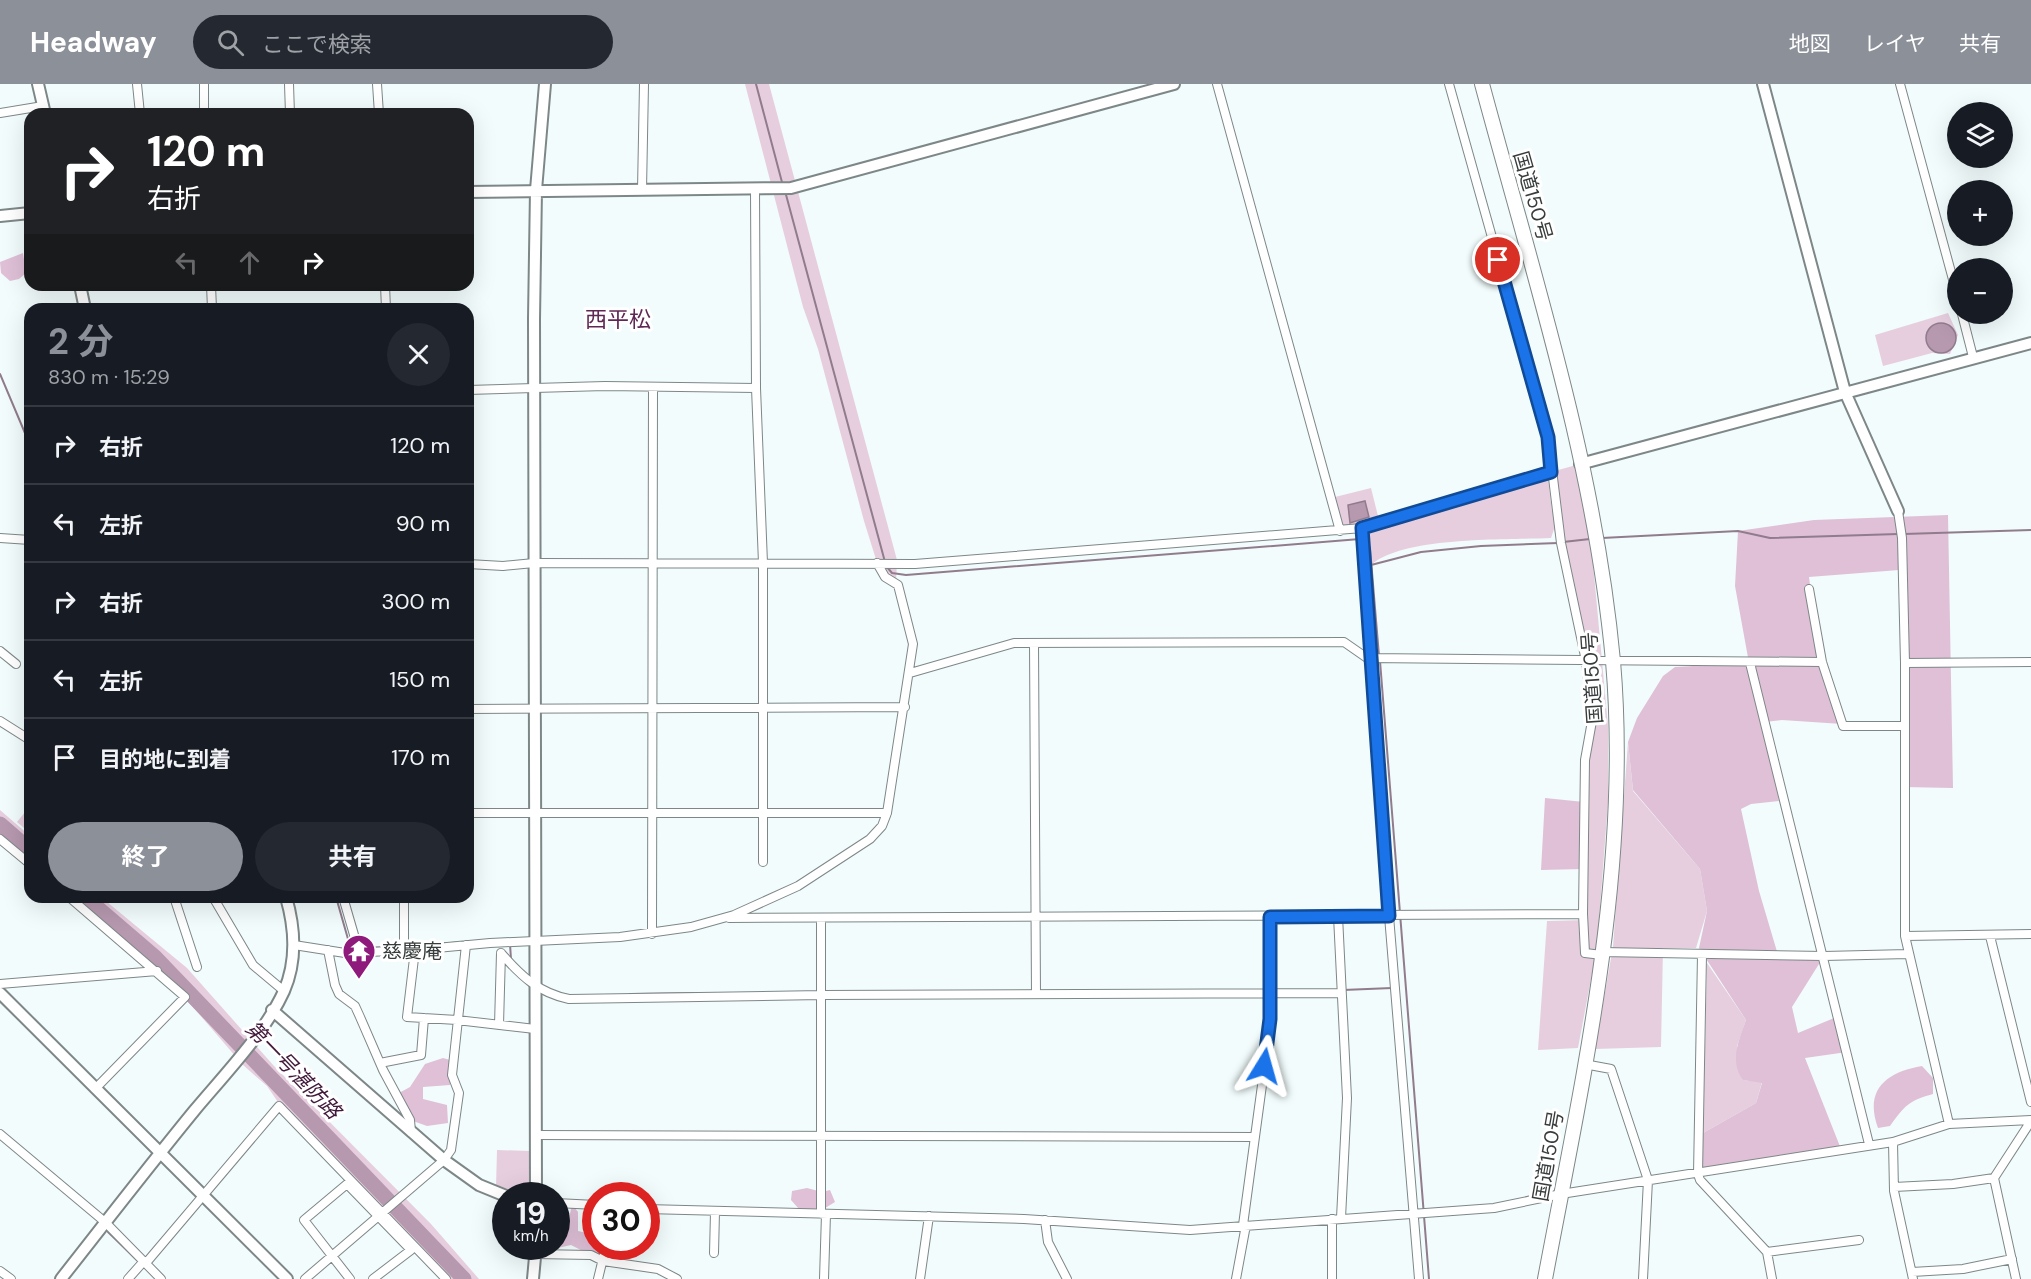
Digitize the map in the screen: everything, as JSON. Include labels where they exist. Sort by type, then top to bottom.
[{"type":"highway","name":"国道150号","points":[[1482,84],[1551,335],[1594,531],[1613,661],[1615,801],[1602,953],[1545,1279]]},
{"type":"street","points":[[38,84],[44,108]]},
{"type":"street","points":[[138,84],[140,108]]},
{"type":"street","points":[[204,84],[204,108]]},
{"type":"street","points":[[289,84],[290,108]]},
{"type":"street","points":[[377,84],[379,108]]},
{"type":"street","points":[[536,1182],[534,388],[537,190],[545,84]]},
{"type":"street","points":[[642,190],[644,84]]},
{"type":"street","points":[[474,192],[790,188],[1174,84]]},
{"type":"street","points":[[1218,84],[1340,531]]},
{"type":"street","points":[[1449,84],[1548,437],[1563,553],[1586,661],[1592,721],[1585,760],[1583,914],[1585,953],[1824,956],[1908,954]]},
{"type":"street","points":[[1763,84],[1845,392],[1898,511],[1902,538],[1905,663],[1903,726],[1905,936],[1949,1124]]},
{"type":"street","points":[[1900,84],[1947,258]]},
{"type":"street","points":[[0,113],[24,111]]},
{"type":"street","points":[[755,189],[756,388],[763,563],[763,862]]},
{"type":"street","points":[[0,216],[24,214]]},
{"type":"street","points":[[1965,324],[1973,357]]},
{"type":"street","points":[[1580,464],[2031,342]]},
{"type":"street","points":[[652,934],[653,387]]},
{"type":"street","points":[[474,390],[756,388]]},
{"type":"street","points":[[474,564],[915,564],[1340,531],[1363,532],[1551,472]]},
{"type":"street","points":[[1363,532],[1362,547],[1372,658],[1389,916],[1419,1279]]},
{"type":"street","points":[[0,538],[24,540]]},
{"type":"street","points":[[294,945],[328,950],[415,950],[501,942],[652,934],[722,918],[798,886],[842,858],[870,839],[882,826],[887,813],[910,673],[913,644],[898,585],[885,577],[878,563]]},
{"type":"street","points":[[1809,589],[1822,662],[1843,726],[1903,726]]},
{"type":"street","points":[[910,673],[1014,643],[1344,642],[1372,658],[1822,662]]},
{"type":"street","points":[[1034,643],[1036,994]]},
{"type":"street","points":[[0,651],[16,664]]},
{"type":"street","points":[[1905,663],[2031,662]]},
{"type":"street","points":[[1750,663],[1869,1144]]},
{"type":"street","points":[[474,709],[905,707]]},
{"type":"street","points":[[0,721],[24,736]]},
{"type":"street","points":[[474,813],[887,813]]},
{"type":"street","points":[[0,839],[24,859]]},
{"type":"street","points":[[76,903],[185,997],[95,1089]]},
{"type":"street","points":[[176,903],[197,967]]},
{"type":"street","points":[[217,903],[253,965],[284,992]]},
{"type":"street","points":[[61,1279],[159,1153],[240,1056],[284,992],[294,945],[293,925],[288,903]]},
{"type":"street","points":[[345,903],[358,950]]},
{"type":"street","points":[[404,903],[404,950]]},
{"type":"street","points":[[722,918],[1270,917],[1389,916],[1405,913],[1583,914]]},
{"type":"street","points":[[1332,1279],[1347,1098],[1338,916]]},
{"type":"street","points":[[1236,1279],[1245,1225],[1270,1019],[1270,917]]},
{"type":"street","points":[[821,918],[824,1279]]},
{"type":"street","points":[[1905,936],[2031,934]]},
{"type":"street","points":[[1990,936],[2031,1102]]},
{"type":"street","points":[[499,1025],[501,942]]},
{"type":"street","points":[[304,1279],[383,1214],[444,1160],[451,1150],[459,1093],[452,1075],[466,945]]},
{"type":"street","points":[[328,950],[339,994],[354,1006],[410,1120],[411,1132]]},
{"type":"street","points":[[415,950],[407,1017],[535,1029]]},
{"type":"street","points":[[501,953],[535,987],[550,996],[569,999],[822,995],[1341,993]]},
{"type":"street","points":[[1702,955],[1698,1174],[1700,1180],[1767,1252],[1772,1279]]},
{"type":"street","points":[[0,984],[157,971]]},
{"type":"street","points":[[0,993],[287,1279]]},
{"type":"street","points":[[272,1010],[444,1160],[479,1185],[492,1190]]},
{"type":"street","points":[[380,1063],[421,1055],[424,1018]]},
{"type":"street","points":[[1584,1064],[1611,1069],[1648,1180],[1643,1279]]},
{"type":"street","points":[[128,1279],[279,1106],[446,1279]]},
{"type":"street","points":[[660,1210],[1045,1220],[1190,1230],[1494,1208],[1561,1194],[1893,1142],[1949,1124],[2031,1121]]},
{"type":"street","points":[[2016,1279],[1994,1178],[2031,1121]]},
{"type":"street","points":[[0,1134],[105,1222],[161,1279]]},
{"type":"street","points":[[536,1135],[1255,1137]]},
{"type":"street","points":[[1893,1142],[1894,1187],[1912,1275],[1963,1269],[2012,1259]]},
{"type":"street","points":[[1894,1187],[1953,1184],[1994,1178]]},
{"type":"street","points":[[350,1279],[304,1220],[347,1184],[383,1214],[411,1250],[373,1279]]},
{"type":"street","points":[[714,1253],[715,1212]]},
{"type":"street","points":[[920,1279],[929,1216]]},
{"type":"street","points":[[1045,1220],[1048,1242],[1067,1279]]},
{"type":"street","points":[[1767,1252],[1859,1240]]},
{"type":"street","points":[[570,1253],[591,1255],[603,1261],[658,1269],[677,1279]]},
{"type":"street","points":[[533,1279],[535,1260]]},
{"type":"street","points":[[598,1279],[603,1261]]},
{"type":"street","points":[[0,1271],[11,1279]]},
{"type":"shaded area","points":[[745,84],[769,84],[897,560],[896,582],[879,569],[864,521],[818,349],[803,307]]},
{"type":"shaded area","points":[[23,253],[24,275],[19,279],[10,281],[1,273],[0,262]]},
{"type":"shaded area","points":[[1947,313],[1947,324],[1953,324],[1958,335],[1950,354],[1932,353],[1883,366],[1875,335]]},
{"type":"shaded area","points":[[1935,324],[1947,324],[1955,332],[1955,344],[1947,352],[1935,352],[1927,344],[1927,332]]},
{"type":"shaded area","points":[[1580,464],[1587,498],[1608,726],[1608,802],[1597,947],[1578,1048],[1538,1050],[1547,921],[1588,920],[1584,802],[1592,721],[1586,661],[1554,529],[1551,538],[1430,544],[1386,556],[1371,565],[1366,530],[1548,478],[1552,511],[1551,472]]},
{"type":"shaded area","points":[[1371,488],[1380,524],[1340,531],[1331,498]]},
{"type":"shaded area","points":[[1365,501],[1369,517],[1350,523],[1348,505]]},
{"type":"shaded area","points":[[1948,515],[1953,788],[1904,787],[1899,570],[1809,577],[1819,652],[1842,724],[1782,720],[1765,722],[1779,801],[1751,804],[1741,809],[1759,891],[1778,955],[1824,956],[1792,1007],[1798,1033],[1839,1016],[1847,1052],[1805,1058],[1841,1149],[1703,1169],[1703,1133],[1756,1103],[1762,1083],[1743,1080],[1739,1073],[1737,1050],[1746,1020],[1699,948],[1707,911],[1700,869],[1633,790],[1628,742],[1637,718],[1663,676],[1675,667],[1749,663],[1735,586],[1738,531],[1814,520]]},
{"type":"shaded area","points":[[1628,742],[1633,791],[1700,869],[1707,911],[1696,948],[1663,948],[1661,1047],[1595,1049],[1613,947]]},
{"type":"shaded area","points":[[1545,798],[1584,802],[1583,869],[1541,870]]},
{"type":"shaded area","points":[[0,810],[24,831],[24,859],[0,839]]},
{"type":"shaded area","points":[[24,813],[24,828],[17,822]]},
{"type":"shaded area","points":[[76,903],[108,903],[187,968],[274,1066],[431,1224],[479,1279],[446,1279],[282,1108],[267,1086],[243,1065],[180,992]]},
{"type":"shaded area","points":[[1707,963],[1746,1020],[1737,1046],[1743,1080],[1762,1082],[1756,1103],[1703,1133]]},
{"type":"shaded area","points":[[443,1058],[450,1060],[450,1085],[423,1087],[423,1099],[447,1105],[448,1123],[427,1126],[413,1121],[399,1093],[410,1087],[425,1064]]},
{"type":"shaded area","points":[[1922,1066],[1933,1078],[1933,1094],[1908,1105],[1890,1126],[1878,1128],[1874,1115],[1874,1103],[1881,1085],[1898,1073]]},
{"type":"shaded area","points":[[497,1150],[530,1151],[531,1182],[496,1182]]},
{"type":"shaded area","points":[[807,1188],[822,1192],[830,1190],[835,1202],[817,1213],[799,1209],[791,1200],[792,1191]]},
{"type":"shaded area","points":[[572,1204],[578,1212],[578,1231],[582,1232],[582,1251],[570,1245]]},
{"type":"waterway","points":[[756,84],[783,186]]},
{"type":"waterway","points":[[785,191],[885,562]]},
{"type":"waterway","points":[[0,374],[24,431]]},
{"type":"waterway","points":[[1904,534],[2031,530]]},
{"type":"waterway","points":[[1602,538],[1738,531],[1770,538],[1898,534]]},
{"type":"waterway","points":[[887,567],[892,573],[906,575],[1360,539]]},
{"type":"waterway","points":[[1563,542],[1590,539]]},
{"type":"waterway","points":[[1365,540],[1370,548],[1379,656]]},
{"type":"waterway","points":[[1371,565],[1421,552],[1481,546],[1558,543]]},
{"type":"waterway","points":[[1380,661],[1429,1279]]},
{"type":"waterway","name":"第一号湛防路","points":[[0,824],[24,845]]},
{"type":"waterway","name":"第一号湛防路","points":[[92,903],[155,957],[464,1279]]},
{"type":"waterway","points":[[338,903],[350,946],[356,947]]},
{"type":"waterway","points":[[406,946],[510,939]]},
{"type":"waterway","points":[[510,944],[511,959]]},
{"type":"waterway","points":[[361,948],[400,947]]},
{"type":"waterway","points":[[1343,990],[1392,988]]},
{"type":"waterway","points":[[630,994],[702,993]]},
{"type":"waterway","points":[[108,1232],[140,1263]]},
{"type":"place","name":"慈慶庵","points":[[359,980]]},
{"type":"district","name":"西平松","points":[[618,319]]},
{"type":"route","points":[[1264,1066],[1270,1019],[1270,917],[1389,916],[1362,528],[1551,472],[1548,437],[1498,260]]}]
